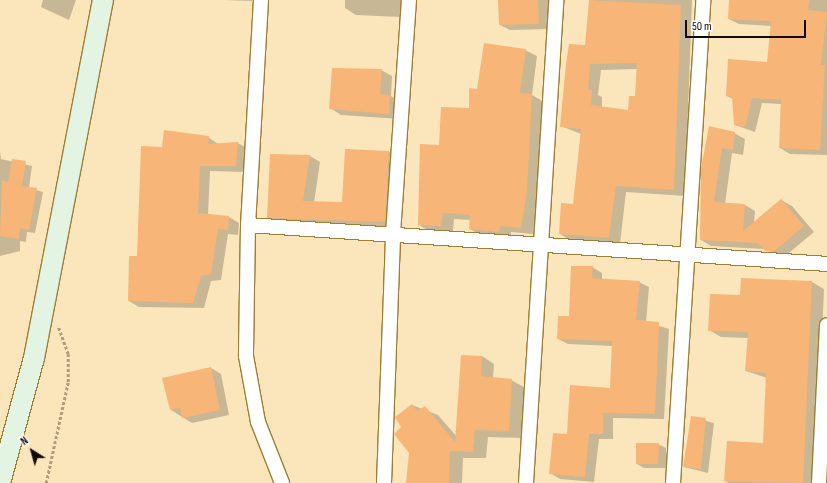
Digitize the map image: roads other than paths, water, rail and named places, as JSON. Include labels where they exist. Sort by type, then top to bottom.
[{"type":"street","points":[[0,483],[24,405],[103,0]]},
{"type":"street","points":[[261,0],[248,225],[246,356],[258,422],[282,483]]},
{"type":"street","points":[[384,483],[393,234],[409,0]]},
{"type":"street","points":[[526,483],[542,246],[556,0]]},
{"type":"street","points":[[673,483],[703,0]]},
{"type":"street","points":[[248,225],[827,264]]},
{"type":"street","points":[[819,483],[827,325]]}]
